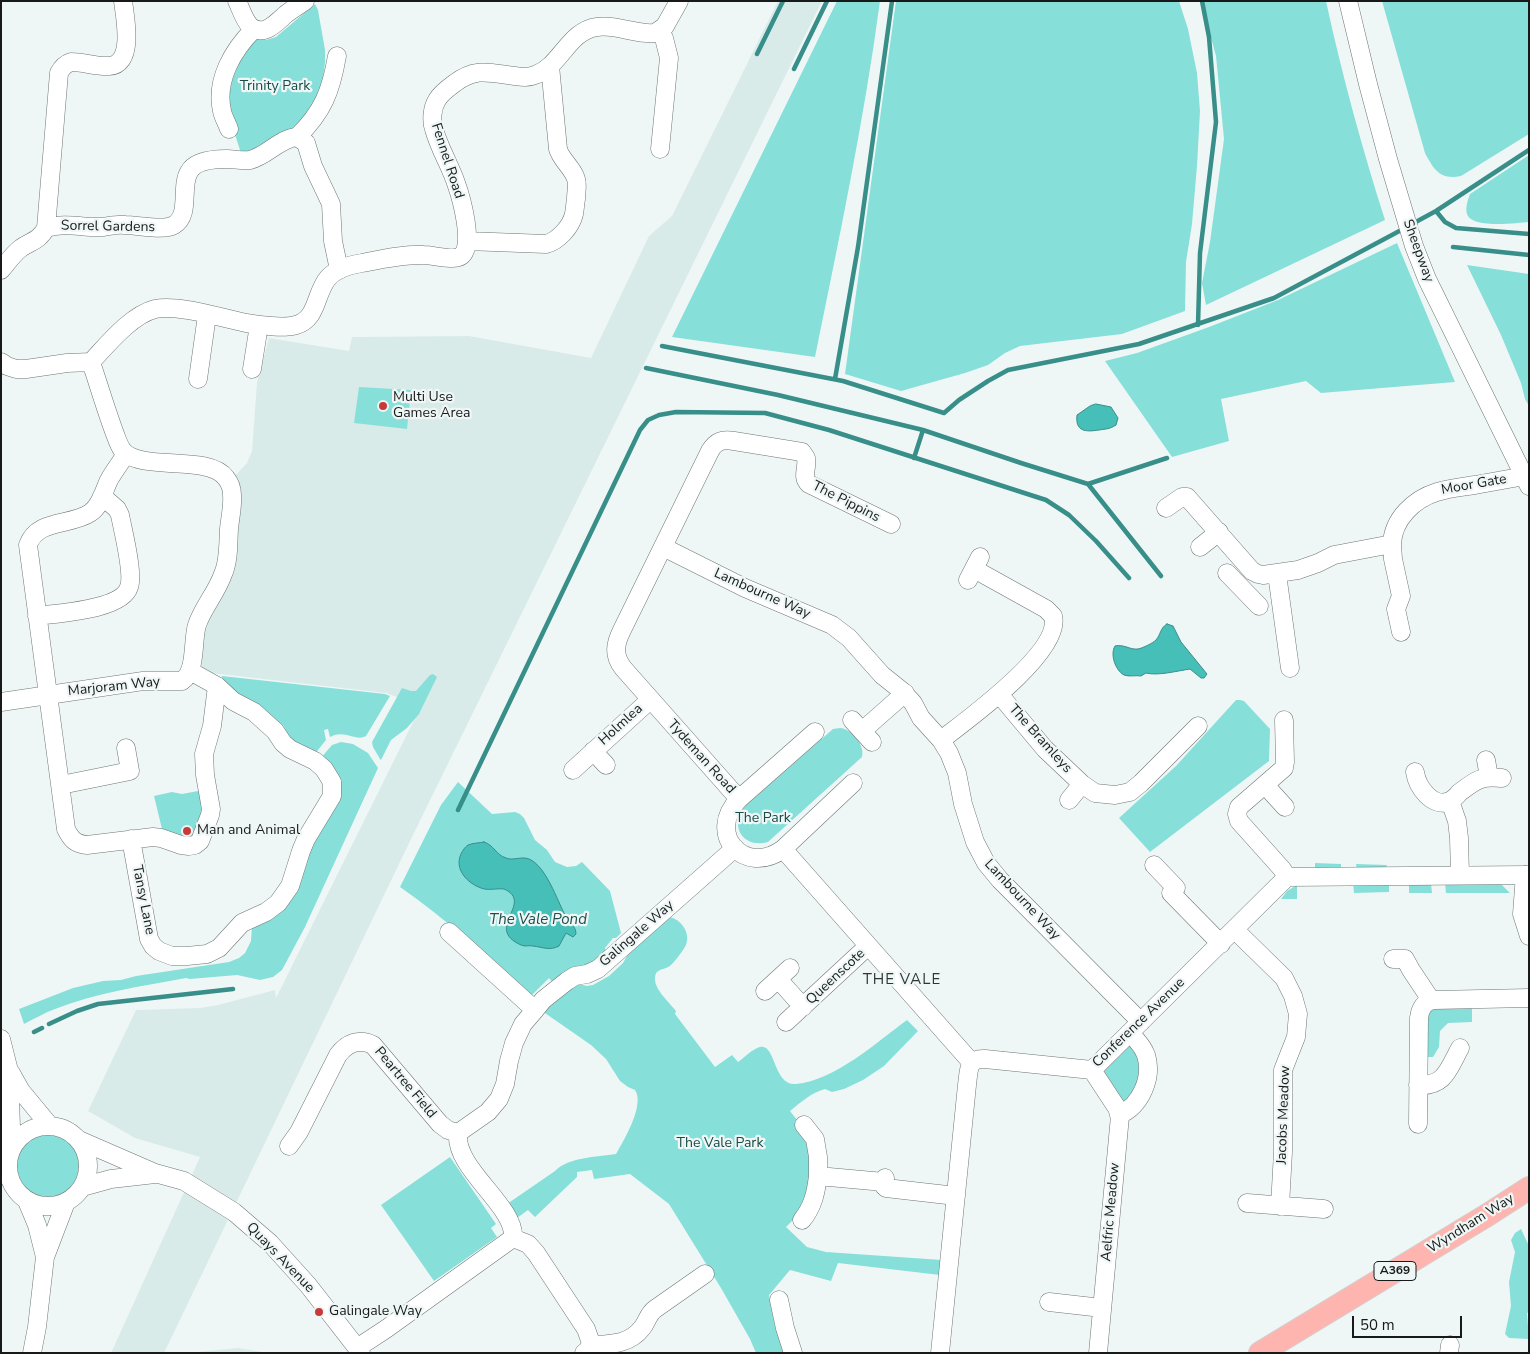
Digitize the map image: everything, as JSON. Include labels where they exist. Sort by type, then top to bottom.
[{"type":"main road","name":"Wyndham Way","points":[[1260,1353],[1529,1188]]},
{"type":"street","points":[[1,270],[21,248],[35,241],[46,228],[60,73],[63,66],[71,62],[109,66],[117,64],[121,60],[127,43],[123,1]]},
{"type":"street","points":[[237,1],[248,23],[254,29],[264,30],[305,1]]},
{"type":"street","points":[[660,149],[670,58],[664,38],[658,32],[665,26],[679,1]]},
{"type":"street","name":"Sheepway","points":[[1348,1],[1368,84],[1414,246],[1427,279],[1527,481]]},
{"type":"street","name":"Fennel Road","points":[[467,241],[464,214],[456,183],[434,128],[432,116],[435,103],[446,89],[461,78],[473,73],[486,72],[530,77],[541,73],[550,66],[578,35],[594,27],[610,27],[650,33],[658,32]]},
{"type":"street","points":[[229,129],[222,112],[221,103],[224,75],[239,46],[254,29]]},
{"type":"street","name":"Sorrel Gardens","points":[[46,228],[63,224],[103,227],[122,224],[163,228],[172,226],[181,217],[187,177],[192,168],[203,162],[213,160],[251,160],[290,138],[297,137],[308,126],[323,106],[332,83],[337,56]]},
{"type":"street","points":[[1,362],[7,366],[21,369],[91,362],[131,323],[156,309],[174,308],[259,325],[288,326],[302,322],[313,312],[324,283],[328,278],[339,270],[358,263],[422,255],[456,258],[463,254],[467,241],[551,243],[558,238],[572,219],[576,181],[575,176],[560,155],[557,145],[550,66]]},
{"type":"street","points":[[297,137],[306,143],[313,166],[331,204],[333,242],[339,270]]},
{"type":"street","points":[[198,379],[207,315]]},
{"type":"street","points":[[252,369],[259,325]]},
{"type":"street","points":[[91,362],[114,432],[126,454],[142,460],[187,464],[217,470],[225,476],[230,485],[232,500],[225,568],[217,589],[197,625],[190,671]]},
{"type":"street","name":"The Pippins","points":[[698,475],[713,446],[721,440],[797,450],[806,457],[805,477],[809,484],[891,524]]},
{"type":"street","points":[[126,454],[109,479],[95,509],[70,522],[47,526],[38,530],[31,537],[27,549],[66,829],[74,841],[87,844],[159,837],[189,846],[195,845],[200,841],[211,808],[205,775],[204,754],[212,726],[217,686]]},
{"type":"street","name":"Tydeman Road","points":[[698,475],[618,638],[616,647],[620,664],[739,799],[728,812],[725,826],[728,839],[735,848]]},
{"type":"street","name":"Moor Gate","points":[[1401,632],[1390,609],[1401,596],[1393,560],[1392,535],[1403,515],[1417,502],[1444,490],[1527,481]]},
{"type":"street","points":[[37,616],[112,603],[125,595],[129,589],[130,575],[120,515],[117,509],[102,496]]},
{"type":"street","points":[[1166,508],[1182,497],[1187,497],[1254,572],[1261,575],[1305,568],[1334,555],[1392,544]]},
{"type":"street","points":[[1200,547],[1219,532]]},
{"type":"street","name":"Lambourne Way","points":[[663,546],[745,588],[832,625],[845,634],[882,675],[905,693],[921,718],[949,752],[972,835],[986,863],[1136,1027]]},
{"type":"street","name":"The Bramleys","points":[[941,740],[999,694],[1028,666],[1041,651],[1053,630],[1053,614],[1046,608],[974,569]]},
{"type":"street","points":[[1227,572],[1259,606]]},
{"type":"street","points":[[1244,590],[1254,572]]},
{"type":"street","points":[[1276,574],[1290,668]]},
{"type":"street","name":"Tansy Lane","points":[[131,839],[149,939],[153,946],[163,953],[172,956],[187,956],[215,951],[242,923],[266,912],[287,892],[300,851],[332,796],[330,778],[315,761],[290,749],[283,743],[275,731],[249,708],[232,701],[217,686],[190,671]]},
{"type":"street","name":"Marjoram Way","points":[[1,702],[142,681],[180,682],[185,679],[190,671]]},
{"type":"street","points":[[862,731],[905,693]]},
{"type":"street","name":"The Bramleys","points":[[999,694],[1045,749],[1082,784],[1095,792],[1115,796],[1130,792],[1141,783],[1198,726]]},
{"type":"street","name":"Holmlea","points":[[573,770],[650,700]]},
{"type":"street","points":[[1284,720],[1285,765],[1282,770],[1240,807],[1237,812],[1237,818],[1288,877],[1527,875],[1522,914],[1529,936]]},
{"type":"street","points":[[739,799],[815,732]]},
{"type":"street","points":[[61,785],[130,771],[126,748]]},
{"type":"street","name":"Holmlea","points":[[593,751],[606,765]]},
{"type":"street","points":[[1415,772],[1420,788],[1429,796],[1437,800],[1450,801],[1492,771]]},
{"type":"street","points":[[735,848],[747,857],[760,859],[773,855],[783,849],[853,783]]},
{"type":"street","name":"The Bramleys","points":[[1069,800],[1082,784]]},
{"type":"street","points":[[1265,785],[1285,807]]},
{"type":"street","points":[[1450,801],[1457,821],[1460,875]]},
{"type":"street","name":"Galingale Way","points":[[458,1133],[488,1112],[499,1099],[505,1084],[514,1043],[523,1024],[543,1000],[575,976],[587,974],[598,969],[735,848]]},
{"type":"street","points":[[783,849],[972,1063],[969,1068],[966,1085],[940,1353]]},
{"type":"street","points":[[1154,865],[1176,888],[1171,893],[1221,944]]},
{"type":"street","name":"Conference Avenue","points":[[972,1063],[978,1059],[985,1059],[1092,1070],[1288,877]]},
{"type":"street","name":"Jacobs Meadow","points":[[1235,930],[1284,978],[1293,996],[1298,1014],[1296,1037],[1283,1070],[1283,1152],[1280,1206]]},
{"type":"street","points":[[448,932],[535,1010]]},
{"type":"street","name":"Queenscote","points":[[786,1022],[868,946]]},
{"type":"street","points":[[1394,959],[1405,959],[1431,1000]]},
{"type":"street","name":"Queenscote","points":[[778,980],[803,1006]]},
{"type":"street","points":[[1418,1124],[1419,1015],[1424,1005],[1431,1000],[1529,998]]},
{"type":"street","points":[[1092,1070],[1117,1108],[1119,1115],[1126,1112],[1140,1096],[1147,1081],[1148,1062],[1136,1027]]},
{"type":"street","points":[[1,1038],[10,1071],[12,1127],[8,1162],[10,1179],[18,1194],[27,1201],[53,1206],[66,1202],[75,1195],[87,1175],[88,1163],[85,1150],[71,1132],[61,1128],[50,1126],[38,1127],[26,1132],[16,1140],[10,1151]]},
{"type":"street","name":"Peartree Field","points":[[289,1146],[299,1132],[338,1055],[346,1047],[358,1041],[373,1045],[440,1124],[448,1130],[458,1133]]},
{"type":"street","points":[[1418,1085],[1432,1085],[1440,1081],[1460,1048]]},
{"type":"street","points":[[10,1071],[21,1091],[50,1126]]},
{"type":"street","name":"Aelfric Meadow","points":[[1098,1353],[1119,1115]]},
{"type":"street","points":[[802,1220],[810,1210],[814,1200],[818,1176],[818,1157],[823,1140],[804,1125]]},
{"type":"street","points":[[458,1133],[457,1141],[464,1158],[508,1217],[513,1230],[513,1238]]},
{"type":"street","name":"Quays Avenue","points":[[79,1140],[156,1174],[184,1181],[234,1212],[270,1243],[302,1278],[359,1350]]},
{"type":"street","name":"Quays Avenue","points":[[82,1186],[111,1179],[156,1174]]},
{"type":"street","points":[[818,1176],[884,1180],[886,1188],[956,1196]]},
{"type":"street","points":[[27,1201],[37,1225],[45,1257]]},
{"type":"street","points":[[32,1353],[45,1257],[66,1202]]},
{"type":"street","points":[[1247,1203],[1324,1209]]},
{"type":"street","points":[[359,1350],[513,1238],[528,1244],[536,1253],[586,1329],[590,1338],[588,1349],[616,1344],[629,1339],[641,1330],[655,1308],[705,1274]]},
{"type":"street","points":[[778,1300],[793,1353]]},
{"type":"street","points":[[1049,1302],[1102,1308]]},
{"type":"shaded area","points":[[778,1],[822,1],[412,837],[164,1353],[111,1353],[200,1157],[135,1138],[88,1111],[136,1010],[200,1008],[275,990],[276,998],[421,706],[386,693],[202,672],[201,647],[207,614],[221,589],[233,478],[247,463],[252,451],[257,383],[269,338],[349,351],[352,337],[469,336],[591,358],[649,236],[672,216]]},
{"type":"shaded area","points":[[238,1348],[269,1353],[186,1353]]},
{"type":"green space","points":[[837,1],[880,1],[859,135],[815,357],[672,337]]},
{"type":"green space","points":[[896,1],[1179,1],[1188,29],[1197,73],[1200,111],[1192,224],[1186,262],[1185,311],[1122,334],[1020,346],[1005,353],[988,365],[901,391],[845,374]]},
{"type":"green space","points":[[1201,1],[1326,1],[1353,111],[1385,220],[1206,305],[1202,283],[1210,242],[1224,139],[1216,56]]},
{"type":"green space","points":[[1382,1],[1529,1],[1529,134],[1461,176],[1443,175],[1435,169],[1425,153]]},
{"type":"green space","name":"Trinity Park","points":[[315,4],[318,10],[325,50],[325,63],[322,86],[302,127],[260,145],[249,152],[241,153],[231,120],[229,100],[229,90],[238,63],[255,38],[266,40],[276,37]]},
{"type":"green space","points":[[1529,155],[1529,222],[1495,224],[1477,222],[1471,219],[1466,209],[1470,194]]},
{"type":"green space","points":[[1397,243],[1455,382],[1321,393],[1306,381],[1221,399],[1229,441],[1172,457],[1105,361],[1137,353],[1278,300]]},
{"type":"green space","points":[[1467,265],[1529,274],[1529,406],[1501,335]]},
{"type":"green space","name":"Multi Use Games Area","points":[[359,387],[411,390],[407,429],[354,423]]},
{"type":"green space","points":[[433,674],[437,677],[419,714],[407,728],[391,740],[381,760],[372,742],[402,688],[416,691]]},
{"type":"green space","points":[[222,676],[390,696],[366,736],[358,738],[340,734],[330,737],[328,729],[324,730],[326,740],[314,755],[290,739],[283,725],[243,700],[221,681]]},
{"type":"green space","points":[[1236,700],[1244,701],[1270,729],[1269,761],[1150,852],[1119,818],[1176,766]]},
{"type":"green space","name":"The Park","points":[[840,728],[849,731],[857,738],[862,748],[862,757],[768,842],[752,842],[741,835],[738,822],[744,807],[833,729]]},
{"type":"green space","points":[[341,742],[353,744],[368,753],[378,768],[305,927],[282,970],[273,977],[260,980],[237,975],[186,978],[119,990],[70,1003],[24,1024],[19,1009],[73,988],[103,981],[121,980],[229,962],[245,953],[251,941],[252,926],[302,860],[333,805],[320,759],[332,745]]},
{"type":"green space","points":[[458,782],[492,814],[515,812],[520,814],[535,840],[547,850],[555,862],[567,867],[576,866],[582,862],[610,891],[621,933],[616,938],[613,938],[605,948],[607,955],[554,984],[549,978],[531,996],[451,926],[400,887],[441,805]]},
{"type":"green space","points":[[198,791],[202,793],[202,816],[191,842],[162,829],[154,796],[172,792],[182,794]]},
{"type":"green space","points":[[1315,863],[1341,864],[1341,871],[1315,870]]},
{"type":"green space","points":[[1356,864],[1387,865],[1385,869],[1357,870]]},
{"type":"green space","points":[[1389,882],[1389,892],[1354,893],[1353,883]]},
{"type":"green space","points":[[1409,883],[1431,883],[1432,893],[1409,893]]},
{"type":"green space","points":[[1445,883],[1500,883],[1510,893],[1446,893]]},
{"type":"green space","points":[[1297,885],[1297,899],[1281,899],[1287,891]]},
{"type":"green space","name":"The Vale Park","points":[[669,917],[682,924],[687,942],[682,952],[669,967],[658,971],[655,975],[656,983],[660,992],[676,1011],[675,1014],[715,1067],[732,1055],[738,1062],[754,1050],[760,1047],[765,1048],[769,1051],[783,1078],[789,1083],[796,1084],[825,1076],[840,1068],[907,1020],[918,1031],[884,1066],[863,1080],[844,1089],[832,1092],[825,1089],[815,1093],[790,1111],[804,1129],[815,1157],[803,1210],[786,1227],[807,1247],[826,1252],[942,1260],[940,1275],[838,1263],[831,1281],[790,1270],[769,1295],[775,1326],[784,1353],[756,1353],[721,1288],[669,1204],[630,1174],[594,1179],[592,1170],[577,1172],[577,1177],[535,1217],[528,1210],[517,1218],[507,1204],[561,1166],[583,1158],[616,1154],[620,1148],[635,1113],[637,1096],[635,1090],[620,1081],[606,1059],[591,1045],[542,1011],[575,983],[587,986],[593,985],[609,976],[623,963],[628,954]]},
{"type":"green space","points":[[1472,1005],[1472,1022],[1448,1023],[1440,1031],[1439,1047],[1433,1057],[1426,1057],[1427,1015],[1432,1008]]},
{"type":"green space","points":[[1130,1045],[1138,1060],[1139,1075],[1133,1091],[1124,1105],[1104,1072],[1104,1068]]},
{"type":"green space","points":[[42,1135],[54,1135],[70,1144],[77,1154],[79,1166],[77,1178],[70,1188],[54,1197],[42,1197],[31,1192],[22,1183],[17,1172],[17,1160],[22,1149],[31,1140]]},
{"type":"green space","points":[[450,1157],[496,1224],[491,1228],[497,1237],[434,1281],[381,1205]]},
{"type":"green space","points":[[1521,1229],[1529,1246],[1529,1312],[1527,1313],[1529,1339],[1509,1338],[1505,1334],[1511,1306],[1509,1282],[1515,1252],[1511,1240],[1515,1233]]},
{"type":"water","points":[[1096,404],[1111,407],[1118,418],[1116,425],[1104,429],[1082,430],[1078,425],[1077,415]]},
{"type":"water","points":[[1167,624],[1173,626],[1181,642],[1207,674],[1204,678],[1201,678],[1190,669],[1162,674],[1146,673],[1141,676],[1126,676],[1121,673],[1113,657],[1115,646],[1135,649],[1145,647],[1156,640],[1163,627]]},
{"type":"water","name":"The Vale Pond","points":[[484,842],[503,857],[509,859],[529,859],[541,869],[566,918],[575,928],[576,934],[573,937],[566,933],[559,946],[549,948],[522,946],[511,938],[507,931],[507,924],[513,908],[514,901],[512,895],[504,889],[487,889],[476,886],[463,875],[459,865],[461,854],[468,845]]},
{"type":"waterway","points":[[757,54],[783,1]]},
{"type":"waterway","points":[[794,69],[827,1]]},
{"type":"waterway","points":[[835,379],[858,247],[892,1]]},
{"type":"waterway","points":[[1198,325],[1200,253],[1216,122],[1209,37],[1202,1]]},
{"type":"waterway","points":[[1412,224],[1436,211],[1529,150]]},
{"type":"waterway","points":[[1436,211],[1445,222],[1456,228],[1529,234]]},
{"type":"waterway","points":[[662,346],[843,381],[944,413],[959,400],[1008,370],[1139,344],[1274,298],[1405,228]]},
{"type":"waterway","points":[[1453,247],[1529,255]]},
{"type":"waterway","points":[[646,368],[778,395],[923,430],[1088,484],[1161,576]]},
{"type":"waterway","points":[[458,810],[640,430],[648,420],[659,415],[676,412],[765,413],[829,430],[1046,500],[1069,515],[1096,541],[1129,578]]},
{"type":"waterway","points":[[914,458],[923,430]]},
{"type":"waterway","points":[[1088,484],[1167,458]]},
{"type":"waterway","points":[[49,1024],[98,1004],[233,989]]},
{"type":"waterway","points":[[34,1032],[42,1028]]},
{"type":"place","name":"Multi Use Games Area","points":[[383,406]]},
{"type":"place","name":"Man and Animal","points":[[187,831]]},
{"type":"place","name":"Galingale Way","points":[[319,1312]]},
{"type":"district","name":"THE VALE","points":[[902,980]]}]
